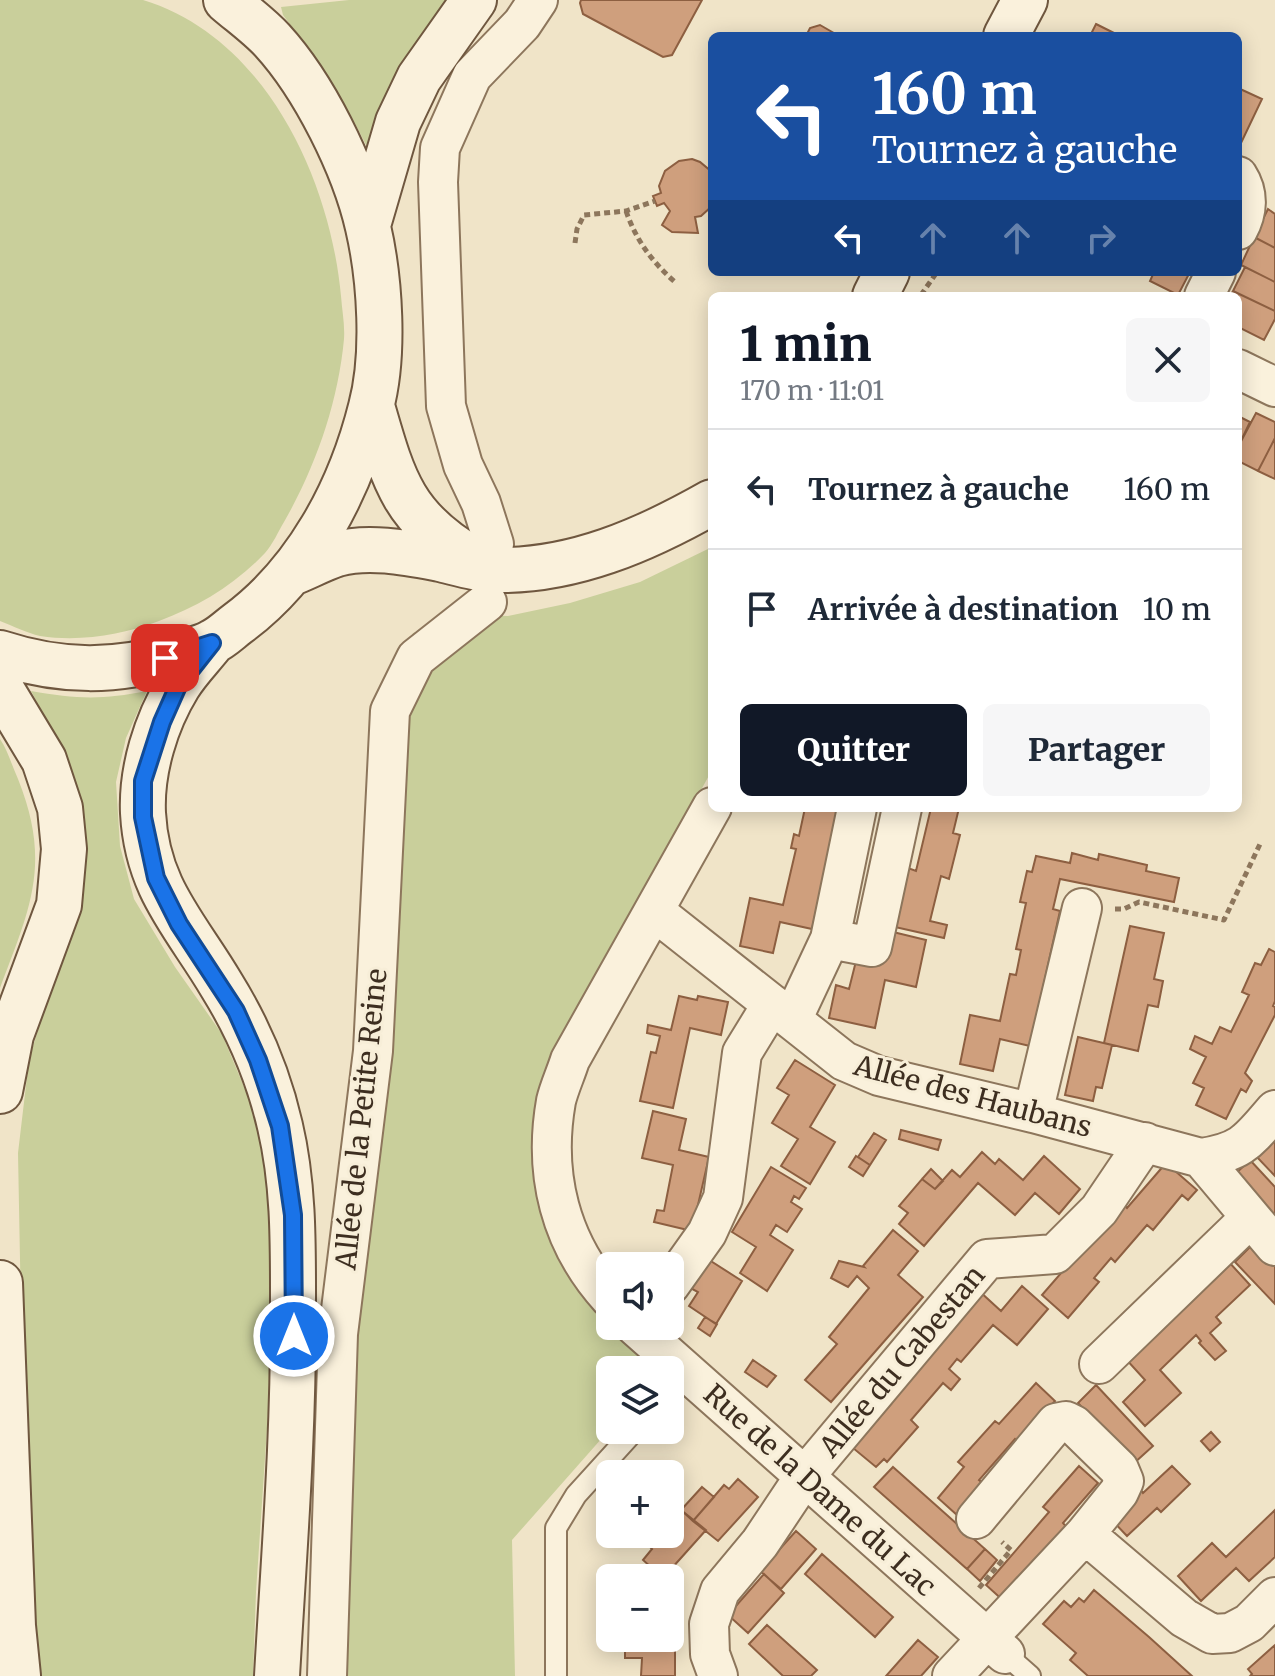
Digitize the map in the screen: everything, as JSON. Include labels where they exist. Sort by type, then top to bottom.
[{"type":"main road","points":[[226,0],[271,39],[307,87],[340,147],[368,225],[375,266],[380,333],[372,406],[349,473],[325,524],[292,573],[261,607],[212,643],[178,686],[162,722],[143,781],[143,817],[156,878],[179,924],[236,1011],[258,1060],[280,1126],[293,1215],[294,1367],[277,1676]]},
{"type":"main road","points":[[368,225],[398,122],[419,78],[474,0]]},
{"type":"main road","points":[[1008,32],[1025,0]]},
{"type":"main road","points":[[372,406],[398,485],[419,519],[443,542],[491,572]]},
{"type":"main road","points":[[292,573],[339,553],[381,551],[413,554],[491,572],[559,565],[622,547],[671,526],[708,504]]},
{"type":"main road","points":[[0,653],[29,663],[90,669],[141,665],[212,643]]},
{"type":"main road","points":[[0,687],[44,760],[60,808],[64,849],[59,905],[11,1035],[0,1091]]},
{"type":"main road","points":[[0,1283],[13,1626],[18,1676]]},
{"type":"street","points":[[491,572],[481,503],[463,465],[446,406],[438,182],[440,148],[472,76],[522,24],[538,0]]},
{"type":"street","points":[[1242,182],[1246,188],[1242,223]]},
{"type":"street","points":[[1242,371],[1275,387]]},
{"type":"street","name":"Allée de la Petite Reine","points":[[327,1676],[338,1334],[373,1051],[390,711],[416,658],[491,572]]},
{"type":"street","points":[[596,1282],[574,1247],[555,1195],[552,1155],[557,1100],[570,1060],[709,812]]},
{"type":"street","points":[[684,1265],[707,1233],[723,1198],[742,1053],[782,1012],[830,939],[856,812]]},
{"type":"street","points":[[830,939],[872,947],[901,812]]},
{"type":"street","points":[[1033,1113],[1082,908]]},
{"type":"street","name":"Allée des Haubans","points":[[654,911],[844,1061],[879,1076],[1201,1158]]},
{"type":"street","points":[[1201,1158],[1221,1155],[1243,1146],[1275,1110]]},
{"type":"street","name":"Allée du Cabestan","points":[[718,1676],[710,1654],[709,1624],[720,1591],[760,1543],[804,1477],[987,1259],[1055,1254],[1099,1210],[1145,1142]]},
{"type":"street","points":[[1201,1158],[1275,1246]]},
{"type":"street","points":[[1099,1364],[1250,1218]]},
{"type":"street","name":"Rue de la Dame du Lac","points":[[646,1340],[659,1356]]},
{"type":"street","name":"Rue de la Dame du Lac","points":[[684,1386],[804,1477],[1008,1656]]},
{"type":"street","points":[[952,1676],[1008,1656],[1085,1534],[1119,1492],[1124,1481],[1119,1469],[1074,1425],[1066,1421],[1056,1423],[976,1519]]},
{"type":"street","points":[[1085,1534],[1184,1618],[1212,1634],[1230,1633],[1249,1623],[1275,1597]]},
{"type":"lane","points":[[556,1676],[556,1528],[576,1495],[622,1444]]},
{"type":"path","points":[[575,243],[584,215],[626,211],[655,201]]},
{"type":"path","points":[[626,211],[640,244],[656,266],[675,282]]},
{"type":"path","points":[[1082,908],[1124,909],[1139,902],[1224,920],[1261,842]]},
{"type":"path","points":[[958,1613],[1011,1550],[976,1519]]},
{"type":"green space","points":[[0,0],[143,0],[186,19],[224,45],[256,79],[284,118],[306,160],[323,205],[341,296],[344,334],[331,410],[296,501],[268,549],[242,575],[202,602],[145,626],[85,638],[35,635],[0,621]]},
{"type":"green space","points":[[349,0],[455,0],[375,147],[367,147],[339,95],[283,15],[281,7]]},
{"type":"green space","points":[[708,549],[708,777],[545,1074],[534,1124],[583,1293],[596,1309],[596,1340],[626,1340],[645,1356],[596,1356],[597,1444],[512,1540],[515,1676],[325,1676],[378,708],[413,633],[472,615],[508,616],[570,603],[640,582]]},
{"type":"green space","points":[[31,691],[89,697],[147,691],[126,738],[116,782],[120,846],[134,899],[175,967],[222,1034],[252,1106],[272,1198],[272,1354],[253,1676],[37,1676],[21,1312],[18,1153],[29,1060],[73,912],[76,793],[52,730]]},
{"type":"green space","points":[[0,739],[28,809],[35,861],[28,909],[0,988]]},
{"type":"building","points":[[581,0],[702,0],[672,55],[663,57],[583,14]]},
{"type":"building","points":[[1096,24],[1112,32],[1092,32]]},
{"type":"building","points":[[820,25],[832,32],[808,32],[810,28]]},
{"type":"building","points":[[1242,90],[1262,99],[1242,141]]},
{"type":"building","points":[[692,159],[708,169],[708,210],[695,217],[698,233],[672,232],[662,225],[670,211],[664,203],[657,206],[653,196],[661,193],[659,186],[665,171],[679,161]]},
{"type":"building","points":[[1268,209],[1275,214],[1275,248],[1254,237]]},
{"type":"building","points":[[1254,237],[1275,248],[1275,282],[1242,266]]},
{"type":"building","points":[[1245,267],[1275,282],[1275,311],[1242,295],[1242,292],[1233,291]]},
{"type":"building","points":[[1152,276],[1188,276],[1180,292],[1172,292],[1150,281]]},
{"type":"building","points":[[1242,295],[1275,311],[1275,319],[1264,340],[1242,329]]},
{"type":"building","points":[[1256,413],[1275,422],[1275,438],[1258,471],[1242,463],[1242,439]]},
{"type":"building","points":[[1242,418],[1250,422],[1242,439]]},
{"type":"building","points":[[1275,438],[1275,479],[1258,471]]},
{"type":"building","points":[[804,812],[838,812],[812,929],[780,922],[773,953],[740,946],[750,898],[783,905],[796,849],[791,848],[794,834],[799,836]]},
{"type":"building","points":[[930,812],[958,812],[953,833],[960,835],[949,879],[941,876],[930,921],[947,925],[944,938],[895,927],[908,868],[916,871]]},
{"type":"building","points":[[1072,853],[1098,860],[1099,854],[1147,865],[1146,871],[1179,878],[1174,902],[1060,879],[1053,909],[1060,911],[1030,1046],[1000,1039],[993,1071],[960,1064],[970,1015],[1000,1021],[1010,974],[1016,975],[1021,950],[1016,949],[1026,903],[1020,902],[1027,871],[1032,872],[1036,856],[1070,863]]},
{"type":"building","points":[[1130,926],[1164,933],[1154,979],[1163,981],[1158,1007],[1148,1005],[1138,1051],[1104,1043]]},
{"type":"building","points":[[893,932],[926,940],[916,987],[885,980],[875,1028],[829,1018],[836,985],[849,989],[857,957]]},
{"type":"building","points":[[1269,949],[1275,952],[1275,1015],[1245,1073],[1252,1081],[1246,1092],[1241,1089],[1226,1119],[1196,1105],[1204,1088],[1193,1083],[1206,1057],[1190,1049],[1195,1036],[1212,1044],[1220,1027],[1231,1032],[1249,995],[1242,992],[1255,963],[1261,965]]},
{"type":"building","points":[[679,996],[728,1002],[721,1035],[690,1028],[673,1108],[640,1101],[651,1052],[656,1053],[660,1036],[647,1033],[648,1025],[671,1030]]},
{"type":"building","points":[[1078,1037],[1112,1045],[1102,1088],[1096,1087],[1093,1101],[1065,1095]]},
{"type":"building","points":[[795,1060],[835,1085],[810,1127],[835,1142],[810,1184],[781,1166],[798,1139],[772,1123],[789,1095],[777,1088]]},
{"type":"building","points":[[653,1111],[686,1119],[679,1150],[709,1157],[692,1231],[654,1222],[657,1210],[664,1211],[673,1165],[642,1158]]},
{"type":"building","points":[[901,1130],[941,1140],[938,1150],[899,1139]]},
{"type":"building","points":[[874,1133],[886,1140],[870,1165],[858,1157]]},
{"type":"building","points":[[1275,1138],[1275,1176],[1256,1156]]},
{"type":"building","points":[[982,1152],[995,1164],[999,1159],[1023,1180],[1044,1156],[1080,1189],[1059,1214],[1035,1193],[1015,1215],[978,1183],[924,1246],[899,1224],[908,1213],[899,1206],[922,1179],[935,1189],[952,1170],[960,1177]]},
{"type":"building","points":[[856,1156],[870,1165],[863,1176],[849,1167]]},
{"type":"building","points":[[1250,1160],[1275,1187],[1275,1225],[1231,1178]]},
{"type":"building","points":[[1166,1163],[1197,1190],[1188,1200],[1182,1195],[1153,1230],[1147,1225],[1115,1262],[1111,1258],[1094,1278],[1099,1282],[1068,1318],[1042,1295],[1122,1203],[1127,1208]]},
{"type":"building","points":[[771,1167],[806,1188],[799,1199],[794,1196],[791,1202],[802,1209],[787,1232],[776,1225],[770,1235],[793,1250],[767,1291],[740,1273],[756,1247],[732,1232]]},
{"type":"building","points":[[931,1169],[943,1181],[935,1189],[922,1179]]},
{"type":"building","points":[[893,1230],[918,1251],[898,1275],[923,1297],[831,1402],[805,1380],[837,1344],[829,1337],[869,1288],[857,1276],[848,1287],[831,1278],[839,1261],[864,1267]]},
{"type":"building","points":[[1254,1243],[1275,1265],[1275,1304],[1235,1262]]},
{"type":"building","points":[[703,1256],[742,1281],[716,1324],[689,1306],[698,1292],[685,1285]]},
{"type":"building","points":[[1228,1261],[1250,1285],[1216,1317],[1221,1323],[1210,1333],[1226,1351],[1215,1360],[1199,1343],[1201,1341],[1196,1335],[1160,1370],[1181,1393],[1145,1426],[1123,1402],[1145,1380],[1125,1358]]},
{"type":"building","points":[[1022,1286],[1048,1309],[1017,1345],[993,1325],[961,1362],[957,1359],[949,1369],[960,1379],[951,1390],[943,1383],[911,1420],[918,1427],[887,1462],[884,1459],[876,1467],[853,1448],[891,1404],[884,1398],[978,1290],[1001,1311]]},
{"type":"building","points":[[705,1317],[717,1324],[710,1336],[698,1328]]},
{"type":"building","points":[[753,1360],[776,1376],[767,1387],[745,1372]]},
{"type":"building","points":[[1036,1383],[1055,1401],[1019,1443],[1015,1439],[979,1480],[984,1484],[957,1515],[938,1498],[964,1467],[958,1462],[995,1421],[999,1424]]},
{"type":"building","points":[[1096,1385],[1153,1446],[1133,1464],[1078,1403]]},
{"type":"building","points":[[1211,1432],[1220,1442],[1210,1451],[1201,1441]]},
{"type":"building","points":[[1079,1466],[1098,1483],[1063,1523],[1069,1530],[1006,1603],[986,1585],[1049,1512],[1043,1507]]},
{"type":"building","points":[[1172,1466],[1190,1484],[1161,1512],[1157,1508],[1127,1536],[1109,1517],[1140,1489],[1143,1493]]},
{"type":"building","points":[[893,1467],[985,1549],[967,1569],[874,1487]]},
{"type":"building","points":[[738,1479],[758,1497],[718,1541],[693,1521],[724,1485],[729,1489]]},
{"type":"building","points":[[702,1487],[714,1497],[693,1521],[684,1513],[684,1507]]},
{"type":"building","points":[[1275,1510],[1275,1557],[1249,1581],[1236,1568],[1201,1601],[1178,1576],[1212,1543],[1226,1557]]},
{"type":"building","points":[[684,1512],[706,1530],[676,1564],[647,1564],[643,1560],[652,1549],[684,1548]]},
{"type":"building","points":[[796,1531],[816,1549],[781,1589],[760,1571]]},
{"type":"building","points":[[985,1549],[997,1560],[980,1581],[967,1569]]},
{"type":"building","points":[[822,1554],[893,1617],[875,1637],[805,1574]]},
{"type":"building","points":[[764,1574],[784,1593],[748,1633],[728,1615]]},
{"type":"building","points":[[1094,1590],[1192,1676],[1088,1676],[1070,1660],[1076,1653],[1043,1624],[1064,1601],[1071,1607],[1079,1598],[1084,1602]]},
{"type":"building","points":[[767,1625],[817,1670],[811,1676],[783,1676],[749,1644]]},
{"type":"building","points":[[918,1640],[938,1657],[921,1676],[886,1676]]},
{"type":"building","points":[[1275,1645],[1275,1676],[1250,1676],[1252,1674],[1248,1669]]},
{"type":"building","points":[[625,1652],[675,1652],[675,1676],[641,1676],[642,1658],[625,1658]]},
{"type":"route","points":[[165,658],[212,643],[178,686],[162,722],[143,781],[143,817],[156,878],[179,924],[221,983],[236,1011],[258,1060],[280,1126],[293,1215],[294,1336]]}]
